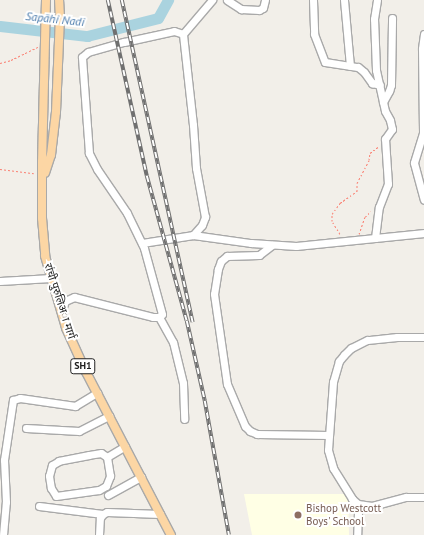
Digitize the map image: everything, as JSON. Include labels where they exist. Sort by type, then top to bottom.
[{"type":"main road","name":"SH1","points":[[45,44],[46,0]]},
{"type":"main road","name":"SH1","points":[[42,178],[52,148],[56,112],[60,18],[59,0]]},
{"type":"main road","name":"रांची पुरुलिअा मार्ग","points":[[45,44],[42,178],[44,244],[51,278],[66,328],[97,393],[171,535]]},
{"type":"street","points":[[193,235],[202,225],[204,217],[196,168],[183,34],[212,0]]},
{"type":"street","points":[[227,0],[241,9],[259,10],[264,8],[265,0]]},
{"type":"street","points":[[312,0],[314,34],[325,62],[361,69],[372,82],[380,85]]},
{"type":"street","points":[[344,0],[350,66]]},
{"type":"street","points":[[375,238],[379,207],[388,184],[386,139],[392,129],[390,120],[385,113],[384,102],[376,70],[374,19],[377,0]]},
{"type":"street","points":[[384,102],[390,91],[391,85],[392,18]]},
{"type":"street","points":[[159,317],[162,314],[161,308],[142,243],[127,213],[97,169],[89,153],[82,57],[88,52],[124,42],[174,31],[183,34]]},
{"type":"street","points":[[424,34],[422,49],[422,133],[414,163],[424,200]]},
{"type":"street","points":[[142,243],[193,235],[272,245],[312,245],[424,233]]},
{"type":"street","points":[[272,245],[259,255],[227,256],[221,261],[218,268],[214,294],[227,384],[245,426],[250,432],[257,434],[329,435]]},
{"type":"street","points":[[0,281],[51,278]]},
{"type":"street","points":[[61,312],[66,301],[74,297],[153,317],[159,317]]},
{"type":"street","points":[[159,317],[173,342],[184,388],[184,419]]},
{"type":"street","points":[[357,535],[358,512],[330,461],[328,450],[335,370],[339,362],[350,348],[367,340],[397,337],[424,337]]},
{"type":"street","points":[[3,535],[3,443],[13,400],[16,398],[75,406],[97,393]]},
{"type":"street","points":[[26,428],[79,431],[109,416]]},
{"type":"street","points":[[107,457],[125,446]]},
{"type":"street","points":[[101,453],[107,457],[110,476],[106,486],[99,490],[56,496],[51,488],[49,476],[52,465],[59,461],[101,453]]},
{"type":"street","points":[[108,495],[141,477]]},
{"type":"street","points":[[352,499],[364,506],[406,497],[424,497]]},
{"type":"street","points":[[39,506],[103,514],[107,512],[160,514]]},
{"type":"street","points":[[99,535],[100,518],[103,514]]},
{"type":"path","points":[[0,63],[11,60],[45,44]]},
{"type":"path","points":[[345,242],[332,221],[332,214],[340,203],[357,191],[357,182],[369,160],[372,150],[386,144]]},
{"type":"path","points":[[0,169],[42,178]]},
{"type":"path","points":[[354,241],[361,232],[365,217],[379,207]]},
{"type":"shaded area","name":"Bishop Westcott Boys' School","points":[[244,494],[348,494],[349,535],[252,535]]},
{"type":"waterway","name":"Sapāhi Nadi","points":[[0,26],[87,36],[158,18],[168,0]]},
{"type":"railway","points":[[108,0],[147,176],[187,321],[205,401],[229,535]]},
{"type":"railway","points":[[122,0],[193,322]]},
{"type":"place","name":"Bishop Westcott Boys' School","points":[[298,515]]}]
